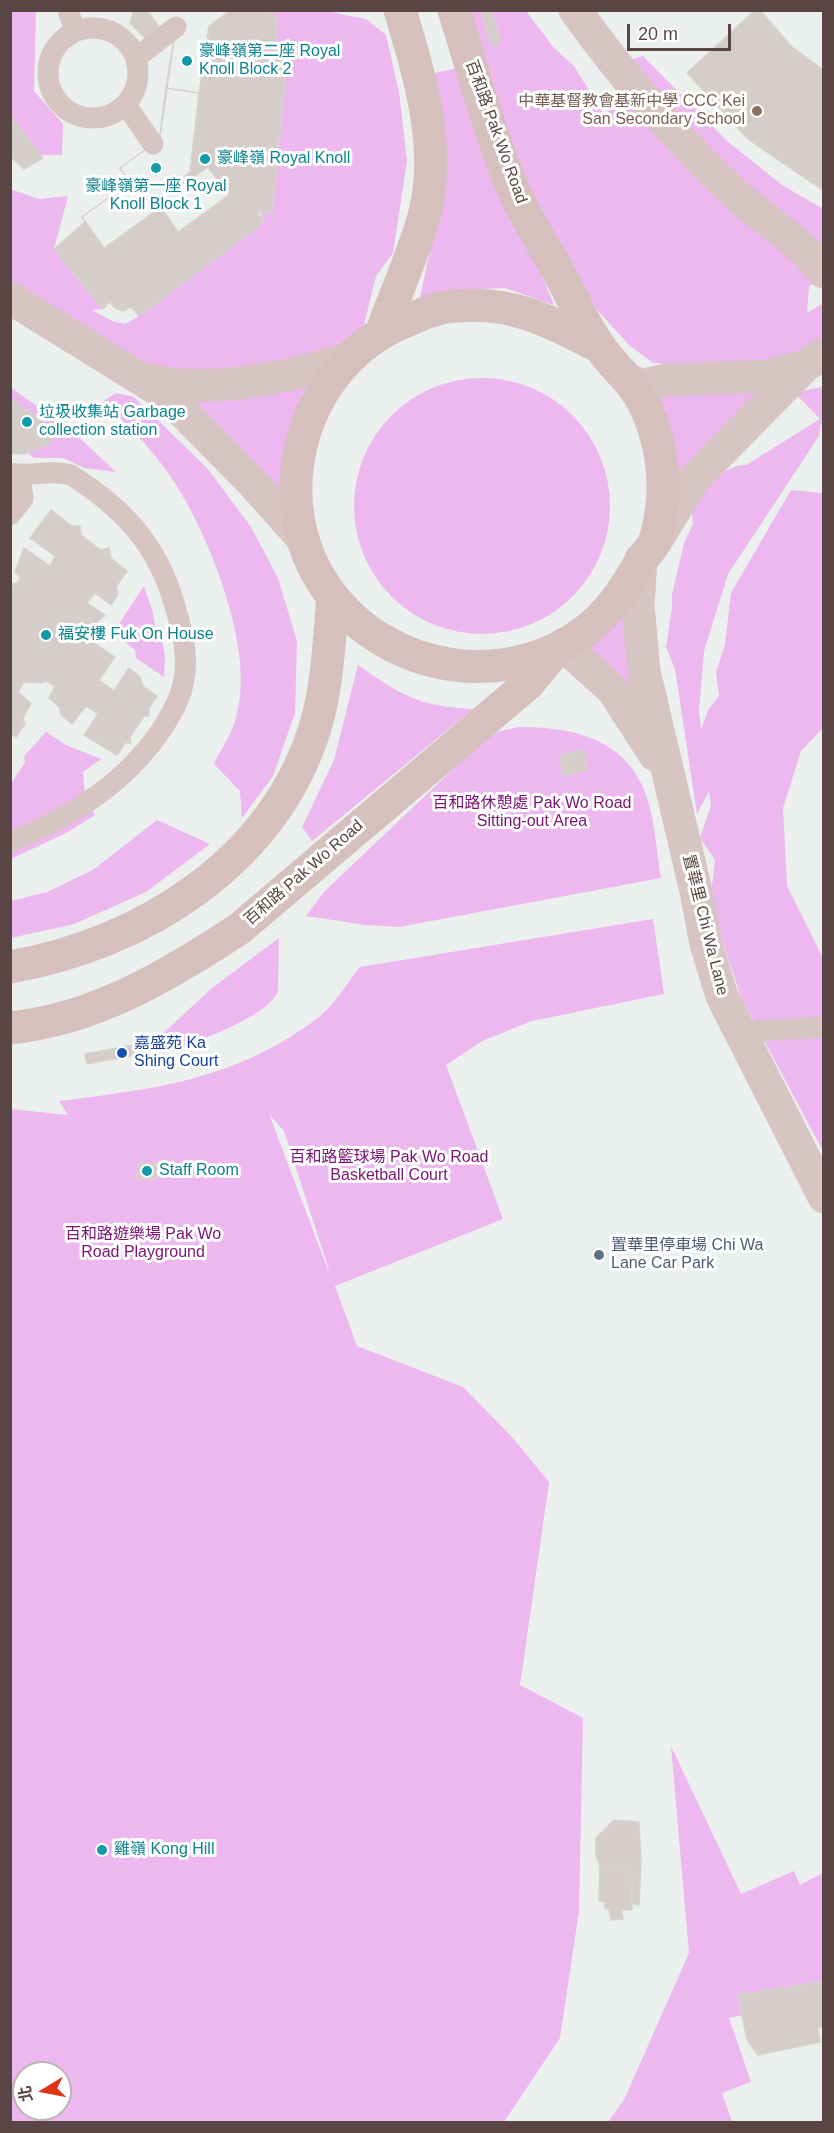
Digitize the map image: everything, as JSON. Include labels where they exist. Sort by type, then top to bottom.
[{"type":"main road","points":[[382,331],[423,221],[431,159],[423,91],[400,10]]},
{"type":"main road","name":"百和路 Pak Wo Road","points":[[10,1028],[54,1021],[100,1007],[181,965],[239,929],[528,684],[559,647],[601,616],[621,594],[647,553],[663,493],[657,438],[634,387],[598,346],[514,192],[454,10]]},
{"type":"main road","name":"百和路 Pak Wo Road","points":[[559,647],[520,663],[482,668],[440,664],[390,645],[363,628],[333,597],[315,570],[303,539],[295,492],[300,443],[318,398],[347,359],[382,331],[433,309],[489,305],[544,318],[598,346]]},
{"type":"main road","points":[[10,967],[99,943],[155,917],[214,875],[256,833],[292,779],[315,729],[327,670],[333,597]]},
{"type":"street","points":[[575,10],[648,106],[689,150],[736,196],[801,248],[824,272]]},
{"type":"street","points":[[10,298],[165,394],[253,483],[303,539]]},
{"type":"street","points":[[132,375],[167,385],[268,381],[306,373],[347,359]]},
{"type":"street","points":[[634,387],[667,380],[768,376],[815,359]]},
{"type":"street","points":[[647,553],[694,479],[815,359]]},
{"type":"street","name":"置華里 Chi Wa Lane","points":[[647,553],[638,605],[644,671],[696,891],[706,944],[722,996],[824,1197]]},
{"type":"street","name":"置華里 Chi Wa Lane","points":[[559,647],[613,690],[667,774]]},
{"type":"lane","points":[[68,10],[75,31]]},
{"type":"lane","points":[[136,58],[176,27]]},
{"type":"lane","points":[[104,28],[118,35],[129,45],[136,58],[139,72],[136,87],[126,105],[106,117],[91,119],[76,116],[63,108],[54,96],[48,81],[48,66],[53,52],[75,31],[104,28]]},
{"type":"lane","points":[[126,105],[153,144]]},
{"type":"lane","points":[[10,515],[24,499],[15,474],[61,471],[71,474],[133,524],[151,547],[166,576],[180,621],[184,679],[175,708],[169,718],[142,756],[119,779],[83,806],[10,842]]},
{"type":"lane","points":[[739,1032],[824,1027]]},
{"type":"green space","points":[[10,11],[36,11],[34,91],[63,124],[62,155],[29,155],[11,124]]},
{"type":"green space","points":[[269,11],[326,11],[366,19],[386,35],[399,92],[407,161],[393,253],[376,276],[364,325],[339,361],[298,516],[234,463],[11,300],[10,189],[39,199],[68,196],[54,249],[103,309],[92,310],[112,321],[125,324],[139,316],[264,220],[258,207],[287,60],[275,58],[277,21]]},
{"type":"green space","points":[[466,11],[526,11],[554,48],[574,66],[603,113],[627,105],[638,83],[625,62],[643,56],[727,141],[782,185],[823,209],[823,281],[809,286],[807,313],[823,303],[823,343],[687,489],[661,469],[598,346],[667,380],[696,365],[653,363],[629,345],[598,311],[567,268],[504,130],[492,79]]},
{"type":"green space","points":[[459,68],[554,305],[505,288],[456,290],[419,302],[441,200],[434,73]]},
{"type":"green space","points":[[482,378],[519,384],[542,393],[563,407],[581,425],[600,457],[607,481],[610,506],[604,543],[595,566],[581,587],[563,605],[531,624],[507,631],[482,634],[445,628],[422,619],[401,605],[383,587],[364,555],[357,531],[354,506],[360,469],[369,446],[383,425],[401,407],[433,388],[457,381]]},
{"type":"green space","points":[[10,387],[72,431],[116,472],[85,468],[63,458],[34,458],[20,447],[11,434]]},
{"type":"green space","points":[[823,387],[823,431],[821,421],[819,436],[728,574],[704,651],[699,711],[701,730],[708,710],[719,696],[716,672],[725,645],[731,593],[791,490],[821,493],[823,491],[823,728],[801,751],[783,808],[787,886],[823,958],[823,1151],[741,997],[710,903],[715,860],[700,838],[711,805],[709,791],[697,814],[675,669],[666,647],[672,595],[684,543],[693,524],[691,501],[723,473],[731,468],[746,465],[820,419],[794,392]]},
{"type":"green space","points":[[116,393],[134,397],[207,468],[251,527],[278,578],[297,641],[295,713],[273,776],[242,818],[240,791],[214,764],[234,724],[241,692],[240,663],[227,600],[204,538],[178,488],[143,442],[102,402]]},
{"type":"green space","points":[[641,559],[658,760],[563,645]]},
{"type":"green space","points":[[144,586],[153,613],[156,634],[161,635],[165,655],[164,677],[136,658],[135,650],[113,633]]},
{"type":"green space","points":[[358,665],[399,692],[424,702],[473,709],[312,841],[302,827],[334,760]]},
{"type":"green space","name":"百和路休憩處 Pak Wo Road Sitting-out Area","points":[[518,727],[555,729],[591,738],[621,756],[633,770],[647,798],[653,820],[661,878],[399,927],[366,925],[306,916],[324,892],[490,734]]},
{"type":"green space","points":[[46,732],[66,745],[101,759],[83,772],[85,796],[95,815],[66,833],[11,859],[11,783],[25,763],[24,756]]},
{"type":"green space","points":[[157,820],[210,844],[146,892],[74,924],[11,938],[11,901],[47,892],[93,870]]},
{"type":"green space","points":[[653,919],[664,994],[532,1021],[482,1041],[446,1065],[503,1219],[335,1286],[357,1346],[463,1387],[512,1437],[549,1482],[520,1685],[583,1718],[579,1911],[560,2038],[504,2122],[11,2122],[10,1109],[68,1115],[59,1101],[130,1092],[195,1078],[227,1068],[258,1055],[289,1038],[319,1017],[336,1000],[360,967]],"holes":[[[269,1114],[284,1131],[329,1270]]]},
{"type":"green space","points":[[279,938],[278,991],[261,1010],[230,1027],[169,1051],[156,1040],[211,989]]},
{"type":"green space","points":[[671,1746],[741,1894],[794,1871],[800,1885],[823,1873],[823,1997],[729,2018],[751,2082],[722,2093],[732,2122],[608,2122],[624,2100],[689,1953]]},
{"type":"building","name":"豪峰嶺 Royal Knoll","points":[[134,10],[270,10],[277,21],[275,58],[287,60],[272,213],[257,212],[264,220],[256,228],[139,316],[131,307],[123,311],[115,308],[110,302],[103,309],[54,249],[85,222],[82,217],[130,182],[120,168],[153,144],[158,150],[176,27],[152,45],[130,23]]},
{"type":"building","name":"豪峰嶺第二座 Royal Knoll Block 2","points":[[147,10],[231,10],[209,26],[199,93],[166,88],[176,27],[165,35]]},
{"type":"building","points":[[481,10],[491,10],[501,43],[492,45]]},
{"type":"building","points":[[755,10],[760,10],[791,46],[822,69],[824,67],[824,191],[749,140],[687,73]]},
{"type":"building","name":"豪峰嶺第一座 Royal Knoll Block 1","points":[[166,88],[199,93],[190,172],[179,180],[183,185],[208,167],[229,195],[178,232],[161,207],[104,248],[82,217],[130,182],[120,168],[153,144],[158,150]]},
{"type":"building","points":[[10,116],[43,158],[24,169],[10,156]]},
{"type":"building","name":"垃圾收集站 Garbage collection station","points":[[10,398],[58,432],[49,444],[24,454],[10,453]]},
{"type":"building","name":"福安樓 Fuk On House","points":[[51,510],[72,526],[80,526],[81,535],[101,550],[109,548],[111,558],[127,571],[116,587],[118,594],[111,605],[95,593],[87,603],[105,615],[90,629],[83,625],[81,630],[84,643],[87,645],[91,641],[115,657],[99,680],[114,691],[129,668],[140,677],[143,686],[157,696],[149,708],[149,716],[144,716],[130,737],[131,743],[125,743],[117,755],[84,735],[98,714],[86,706],[72,724],[61,715],[60,708],[49,698],[55,686],[46,681],[24,682],[18,692],[31,703],[23,718],[25,724],[16,737],[10,733],[10,584],[16,584],[21,578],[15,572],[24,548],[50,566],[55,556],[30,538]]},
{"type":"building","points":[[583,750],[587,770],[563,775],[560,755]]},
{"type":"building","points":[[143,1043],[145,1053],[87,1064],[85,1054]]},
{"type":"building","name":"Staff Room","points":[[138,1163],[157,1164],[156,1179],[137,1179]]},
{"type":"building","points":[[614,1820],[639,1822],[641,1861],[639,1905],[631,1903],[632,1869],[600,1866],[596,1856],[596,1838]]},
{"type":"building","points":[[600,1866],[632,1869],[632,1910],[622,1910],[623,1919],[611,1920],[609,1909],[605,1909],[605,1902],[599,1901]]},
{"type":"building","points":[[824,1983],[824,2027],[818,2027],[820,2042],[758,2055],[747,2040],[738,1995]]},
{"type":"place","name":"豪峰嶺第二座 Royal Knoll Block 2","points":[[187,61]]},
{"type":"place","name":"中華基督教會基新中學 CCC Kei San Secondary School","points":[[757,111]]},
{"type":"place","name":"豪峰嶺 Royal Knoll","points":[[205,159]]},
{"type":"place","name":"豪峰嶺第一座 Royal Knoll Block 1","points":[[156,168]]},
{"type":"place","name":"垃圾收集站 Garbage collection station","points":[[27,422]]},
{"type":"place","name":"福安樓 Fuk On House","points":[[46,635]]},
{"type":"place","name":"嘉盛苑 Ka Shing Court","points":[[122,1053]]},
{"type":"place","name":"Staff Room","points":[[147,1171]]},
{"type":"place","name":"置華里停車場 Chi Wa Lane Car Park","points":[[599,1255]]},
{"type":"place","name":"雞嶺 Kong Hill","points":[[102,1850]]},
{"type":"park label","name":"百和路籃球場 Pak Wo Road Basketball Court","points":[[389,1167]]},
{"type":"park label","name":"百和路遊樂場 Pak Wo Road Playground","points":[[143,1244]]}]
